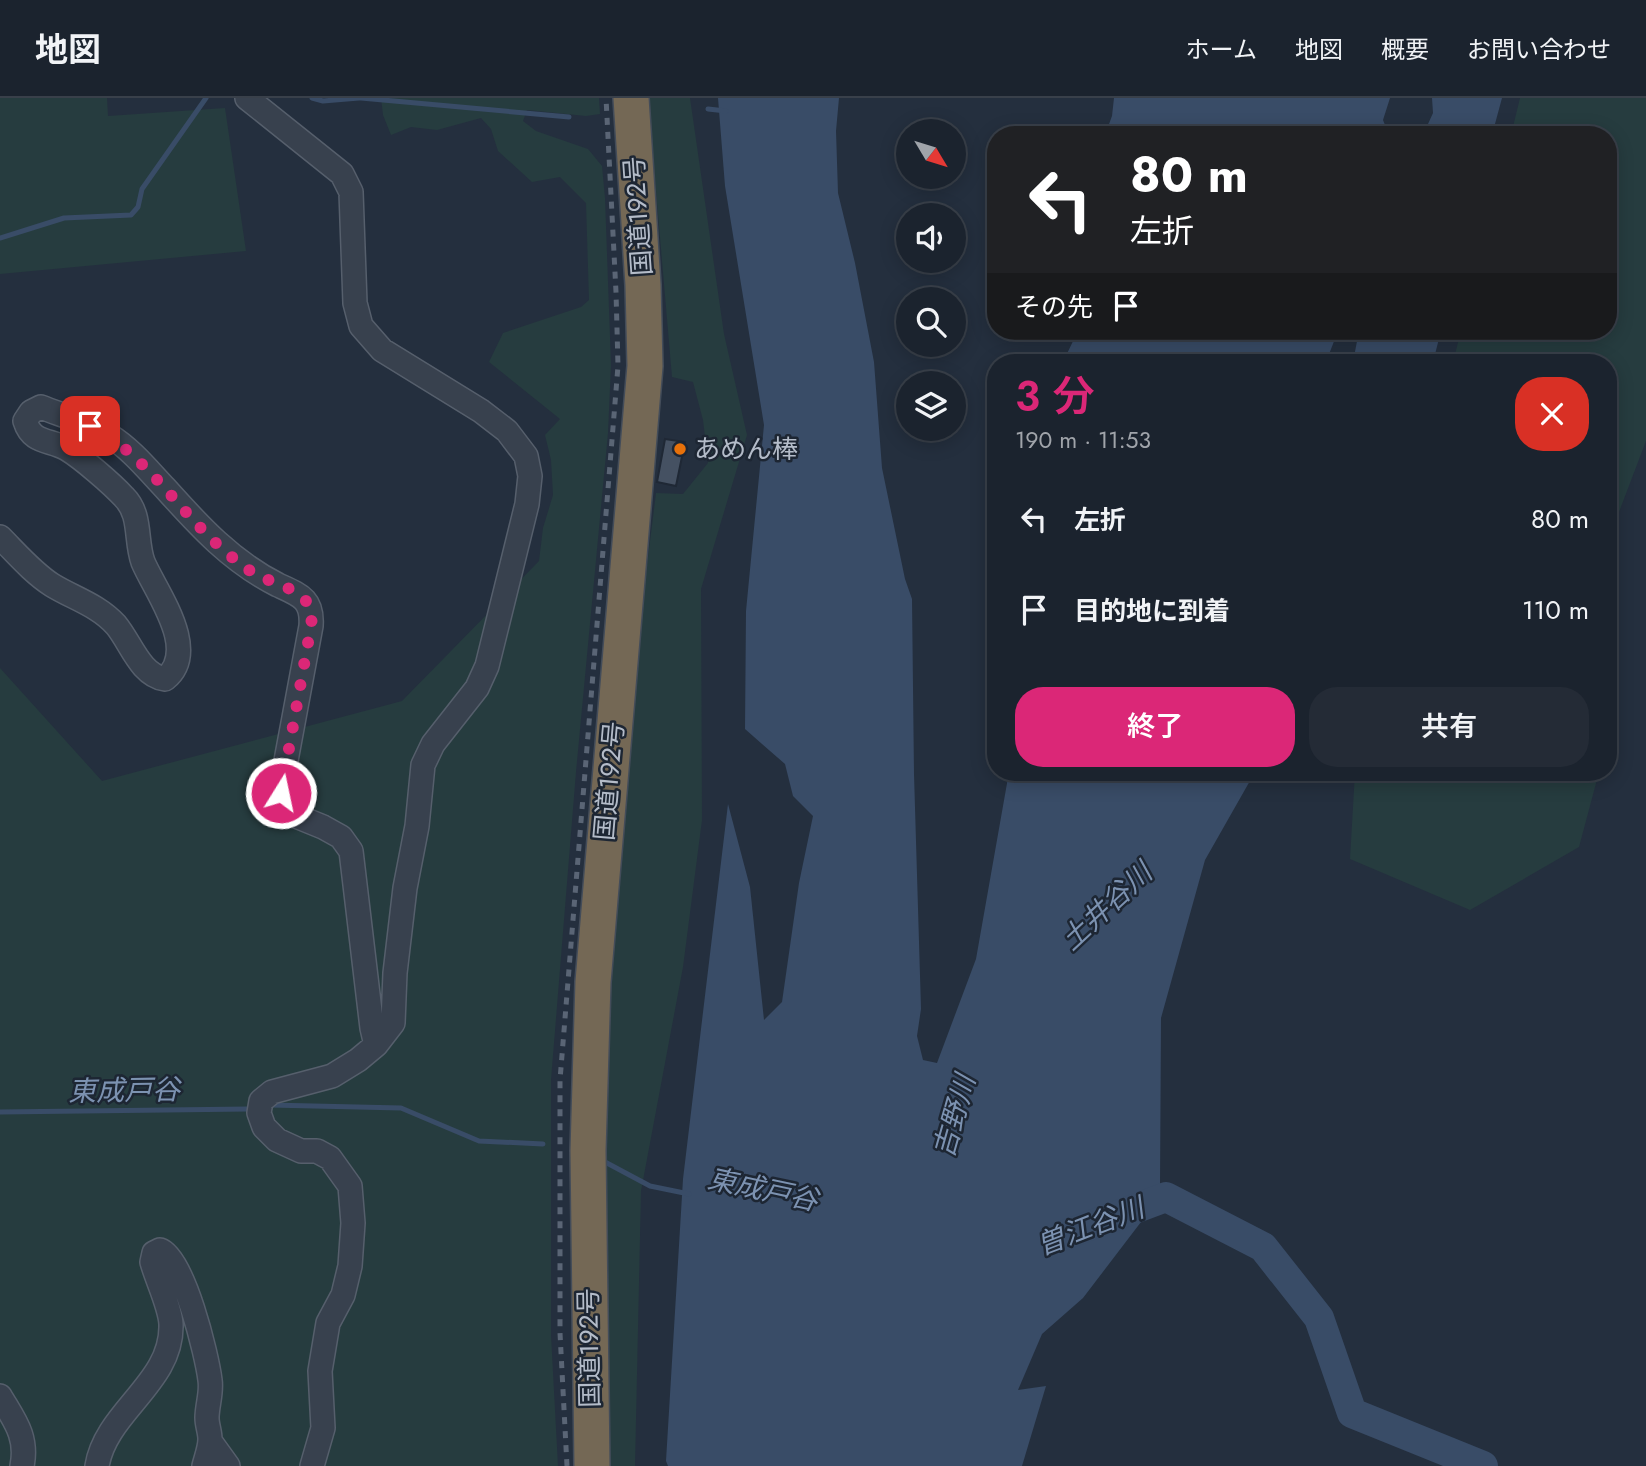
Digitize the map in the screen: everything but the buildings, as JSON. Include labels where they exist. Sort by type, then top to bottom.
[{"type":"highway","name":"国道192号","points":[[592,1466],[588,1139],[592,995],[645,366],[643,285],[631,98]]},
{"type":"street","points":[[247,98],[342,174],[351,192],[355,303],[360,326],[382,350],[507,430],[526,456],[530,476],[527,503],[487,666],[477,688],[433,744],[424,765],[399,937],[393,1023],[376,1045],[332,1076],[272,1092],[261,1101],[259,1113],[264,1127],[277,1140],[301,1151],[317,1151],[330,1158],[350,1186],[353,1223],[349,1266],[342,1295],[328,1323],[320,1371],[323,1428],[312,1466]]},
{"type":"street","points":[[0,537],[52,585],[97,609],[115,624],[146,669],[156,677],[165,679],[172,674],[178,652],[175,628],[168,607],[143,561],[134,511],[125,497],[75,455],[65,448],[44,442],[28,430],[25,421],[31,412],[41,407],[111,437],[133,454],[228,554],[257,575],[299,595],[308,603],[312,613],[311,626],[281,793],[285,808],[341,837],[351,851],[376,1045]]},
{"type":"street","points":[[97,1466],[114,1425],[153,1377],[163,1362],[170,1342],[171,1322],[152,1262],[154,1253],[160,1250],[167,1252],[177,1268],[203,1343],[211,1398],[207,1417],[210,1441],[204,1466]]},
{"type":"street","points":[[0,1396],[23,1436],[22,1466]]},
{"type":"street","points":[[210,1441],[228,1466]]},
{"type":"green space","points":[[0,98],[107,98],[108,116],[225,108],[246,251],[0,274]]},
{"type":"green space","points":[[381,98],[599,98],[600,114],[586,116],[527,110],[523,121],[536,131],[588,149],[602,166],[611,365],[608,433],[576,772],[551,1080],[551,1335],[558,1466],[0,1466],[0,668],[102,781],[402,701],[539,561],[543,528],[553,495],[551,460],[545,435],[560,419],[489,362],[503,333],[581,307],[589,300],[586,203],[560,177],[532,182],[498,151],[491,129],[481,118],[437,130],[411,127],[391,135],[383,115]]},
{"type":"green space","points":[[648,98],[690,98],[724,334],[747,435],[701,589],[702,820],[683,967],[641,1191],[635,1466],[609,1466],[606,1393],[606,1028],[638,637],[656,493],[683,494],[708,463],[703,420],[693,382],[672,377]]},
{"type":"green space","points":[[1520,98],[1646,98],[1646,441],[1617,517],[1617,354],[1455,354],[1459,340],[1617,340],[1617,126],[1513,126]]},
{"type":"green space","points":[[1354,781],[1597,781],[1579,847],[1470,910],[1350,859]]},
{"type":"water","points":[[718,98],[839,98],[836,131],[838,193],[874,362],[882,468],[905,579],[912,599],[921,1009],[917,1036],[923,1060],[937,1063],[976,959],[1007,781],[1250,781],[1205,860],[1161,1018],[1160,1185],[1096,1216],[1102,1231],[1141,1222],[1083,1298],[1042,1334],[1018,1390],[1046,1386],[1022,1466],[668,1466],[666,1461],[683,1179],[728,804],[750,887],[764,1020],[782,1002],[799,883],[813,816],[793,796],[785,764],[745,729],[746,611],[764,425],[725,186]]},
{"type":"water","points":[[1114,98],[1390,98],[1383,120],[1385,126],[1108,126]]},
{"type":"water","points":[[1432,98],[1502,98],[1494,126],[1427,126],[1433,113]]},
{"type":"water","points":[[1074,340],[1335,340],[1329,354],[1067,354]]},
{"type":"water","points":[[1357,340],[1439,340],[1435,354],[1355,354]]},
{"type":"waterway","points":[[0,238],[64,218],[131,215],[138,207],[142,189],[206,98]]},
{"type":"waterway","points":[[312,98],[323,101],[359,98]]},
{"type":"waterway","points":[[361,98],[569,117]]},
{"type":"waterway","points":[[708,109],[726,111]]},
{"type":"waterway","name":"東成戸谷","points":[[270,1105],[401,1108],[479,1141],[543,1144]]},
{"type":"waterway","name":"東成戸谷","points":[[0,1112],[248,1109]]},
{"type":"waterway","name":"東成戸谷","points":[[605,1162],[650,1186],[689,1194]]},
{"type":"waterway","name":"曽江谷川","points":[[1062,1236],[1166,1197],[1263,1247],[1319,1318],[1352,1413],[1483,1466]]},
{"type":"railway","points":[[567,1466],[560,1333],[560,1080],[618,366],[606,98]]},
{"type":"place","name":"あめん棒","points":[[680,449]]},
{"type":"route","points":[[90,426],[111,437],[133,454],[228,554],[257,575],[299,595],[308,603],[312,613],[311,626],[281,793]]},
{"type":"water label","name":"土井谷川","points":[[1106,906]]},
{"type":"water label","name":"吉野川","points":[[954,1116]]}]
